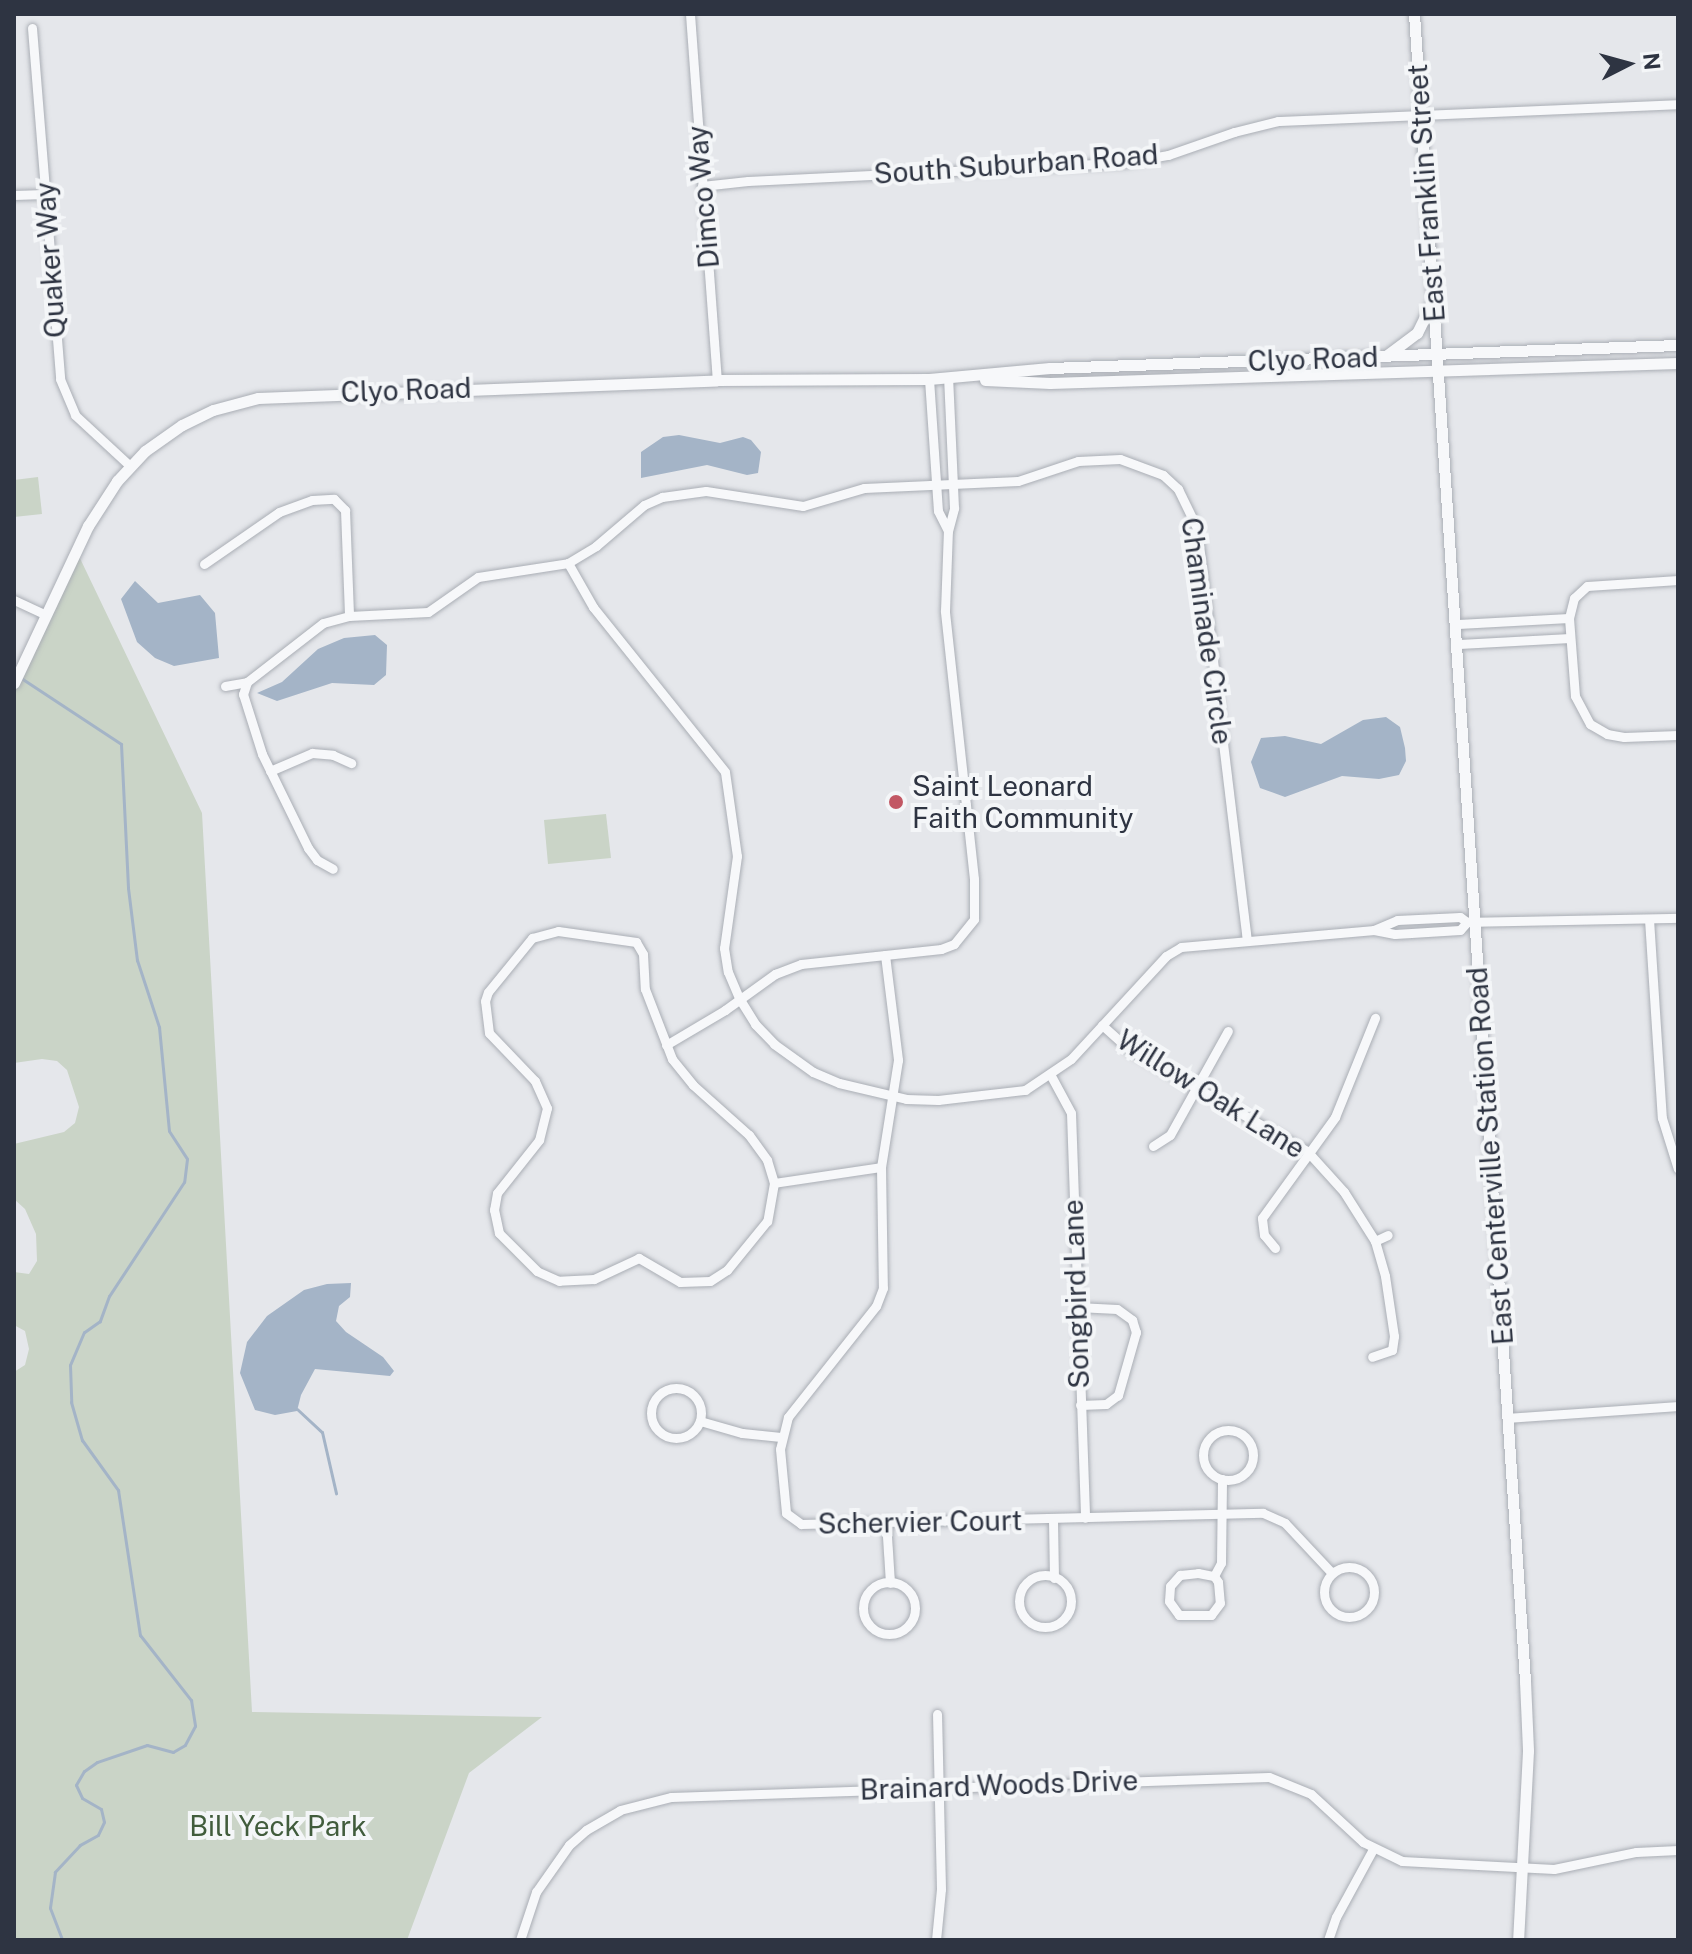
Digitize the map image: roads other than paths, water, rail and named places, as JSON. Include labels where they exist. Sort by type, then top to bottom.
[{"type":"street","name":"Dimco Way","points":[[690,14],[717,380]]},
{"type":"street","name":"East Franklin Street","points":[[1414,14],[1436,372]]},
{"type":"street","name":"Quaker Way","points":[[32,28],[58,365],[64,395],[85,426],[130,466]]},
{"type":"street","name":"South Suburban Road","points":[[702,186],[748,181],[1122,163],[1168,155],[1234,132],[1278,121],[1678,104]]},
{"type":"street","points":[[14,195],[45,194]]},
{"type":"street","points":[[1385,357],[1417,333],[1432,300]]},
{"type":"street","name":"Clyo Road","points":[[14,683],[88,526],[130,466],[182,425],[213,410],[258,398],[717,380],[863,376],[929,379],[1050,368],[1678,345]]},
{"type":"street","name":"Clyo Road","points":[[948,378],[1050,383],[1678,363]]},
{"type":"street","name":"East Centerville Station Road","points":[[1436,372],[1458,624],[1471,922],[1528,1751],[1518,1940]]},
{"type":"street","points":[[666,1045],[775,974],[801,964],[941,949],[954,944],[974,919],[975,892],[945,611],[948,531],[954,508],[948,378]]},
{"type":"street","points":[[929,379],[938,511],[948,531]]},
{"type":"street","name":"Chaminade Circle","points":[[225,686],[247,682],[316,627],[349,616],[428,612],[478,577],[568,563],[596,546],[644,505],[684,491],[706,491],[803,506],[864,488],[1031,479],[1096,458],[1144,466],[1178,489],[1190,508],[1200,543],[1247,940]]},
{"type":"street","points":[[204,564],[279,512],[312,500],[334,499],[345,510],[349,616]]},
{"type":"street","points":[[568,563],[593,607],[725,772],[737,856],[724,948],[728,972],[739,998],[755,1024],[774,1044],[813,1072],[864,1092],[938,1100],[1025,1090],[1071,1059],[1166,956],[1181,947],[1374,930],[1395,934],[1460,930],[1471,922],[1678,918]]},
{"type":"street","points":[[1678,580],[1587,586],[1574,598],[1569,618],[1575,696],[1590,724],[1607,734],[1624,737],[1678,735]]},
{"type":"street","points":[[14,600],[46,615]]},
{"type":"street","points":[[1458,624],[1569,618]]},
{"type":"street","points":[[1459,644],[1570,638]]},
{"type":"street","points":[[247,682],[243,694],[270,771],[308,848],[317,860],[333,869]]},
{"type":"street","points":[[270,771],[312,753],[333,755],[351,763]]},
{"type":"street","points":[[1649,919],[1662,1118],[1678,1169]]},
{"type":"street","points":[[568,931],[636,942],[643,954],[645,989],[666,1045],[679,1071],[760,1148],[774,1183],[767,1221],[727,1270],[700,1284],[680,1282],[639,1258],[594,1279],[559,1281],[537,1271],[505,1242],[495,1223],[497,1193],[539,1140],[547,1108],[535,1081],[493,1040],[485,1024],[488,992],[532,938],[545,933],[568,931]]},
{"type":"street","name":"Schervier Court","points":[[885,955],[898,1060],[881,1167],[884,1277],[880,1299],[794,1407],[781,1437],[783,1506],[796,1523],[1053,1520],[1263,1513],[1278,1518],[1332,1573]]},
{"type":"street","points":[[1275,1248],[1264,1235],[1262,1218],[1307,1151],[1335,1117],[1375,1018]]},
{"type":"street","name":"Willow Oak Lane","points":[[1102,1025],[1130,1050],[1307,1151],[1344,1192],[1375,1241],[1385,1276],[1394,1336],[1392,1350],[1372,1357]]},
{"type":"street","points":[[1153,1146],[1170,1135],[1228,1031]]},
{"type":"street","name":"Songbird Lane","points":[[1050,1074],[1071,1113],[1085,1518]]},
{"type":"street","points":[[774,1183],[881,1167]]},
{"type":"street","points":[[1375,1241],[1388,1235]]},
{"type":"street","points":[[1077,1307],[1117,1309],[1132,1320],[1136,1332],[1118,1395],[1106,1404],[1080,1405]]},
{"type":"street","points":[[681,1387],[698,1400],[700,1421],[691,1433],[678,1438],[664,1435],[651,1418],[661,1392],[681,1387]]},
{"type":"street","points":[[1507,1418],[1678,1406]]},
{"type":"street","points":[[700,1421],[742,1433],[781,1437]]},
{"type":"street","points":[[1218,1432],[1241,1433],[1252,1442],[1252,1465],[1242,1476],[1222,1479],[1205,1466],[1204,1444],[1218,1432]]},
{"type":"street","points":[[1214,1576],[1198,1573],[1174,1579],[1169,1593],[1172,1608],[1179,1615],[1211,1615],[1221,1596],[1214,1576],[1221,1563],[1222,1479]]},
{"type":"street","points":[[1053,1520],[1054,1578]]},
{"type":"street","points":[[886,1521],[890,1583]]},
{"type":"street","points":[[1352,1567],[1370,1579],[1372,1600],[1362,1613],[1339,1615],[1327,1604],[1324,1588],[1332,1573],[1352,1567]]},
{"type":"street","points":[[1054,1578],[1071,1591],[1070,1612],[1053,1622],[1027,1620],[1017,1602],[1021,1588],[1032,1580],[1054,1578]]},
{"type":"street","points":[[890,1583],[909,1592],[915,1614],[903,1631],[876,1632],[866,1622],[863,1602],[876,1586],[890,1583]]},
{"type":"street","points":[[936,1940],[941,1889],[937,1714]]},
{"type":"street","name":"Brainard Woods Drive","points":[[520,1940],[536,1892],[556,1860],[586,1830],[636,1804],[671,1797],[1269,1777],[1311,1794],[1373,1849],[1412,1863],[1571,1868],[1636,1852],[1678,1850]]},
{"type":"street","points":[[1328,1940],[1336,1917],[1373,1849]]},
{"type":"water","points":[[679,435],[720,443],[743,437],[751,440],[761,452],[758,473],[747,475],[707,465],[641,478],[641,452],[663,437]]},
{"type":"water","points":[[135,581],[158,603],[200,595],[215,613],[219,658],[174,666],[155,658],[137,642],[121,599]]},
{"type":"water","points":[[375,635],[387,645],[386,675],[374,685],[332,683],[277,701],[257,693],[282,682],[318,649],[344,638]]},
{"type":"water","points":[[1386,717],[1400,727],[1405,748],[1406,761],[1399,775],[1379,779],[1342,776],[1285,797],[1260,788],[1251,762],[1261,738],[1285,736],[1321,744],[1363,720]]},
{"type":"water","points":[[351,1283],[350,1297],[339,1306],[336,1321],[346,1332],[383,1357],[394,1371],[390,1376],[315,1369],[301,1395],[297,1411],[275,1415],[255,1410],[240,1373],[247,1342],[267,1316],[304,1290],[327,1284]]},
{"type":"waterway","points":[[21,678],[121,744],[128,888],[137,960],[159,1027],[169,1131],[187,1159],[184,1182],[109,1296],[100,1321],[84,1332],[70,1365],[71,1402],[82,1440],[118,1490],[140,1635],[191,1700],[195,1726],[185,1745],[173,1752],[147,1745],[97,1762],[84,1771],[76,1785],[82,1798],[101,1809],[104,1822],[98,1835],[80,1845],[55,1872],[50,1908],[62,1940]]},
{"type":"waterway","points":[[297,1409],[322,1432],[336,1493]]},
{"type":"place","name":"Saint Leonard Faith Community","points":[[896,802]]},
{"type":"park label","name":"Bill Yeck Park","points":[[278,1826]]}]
